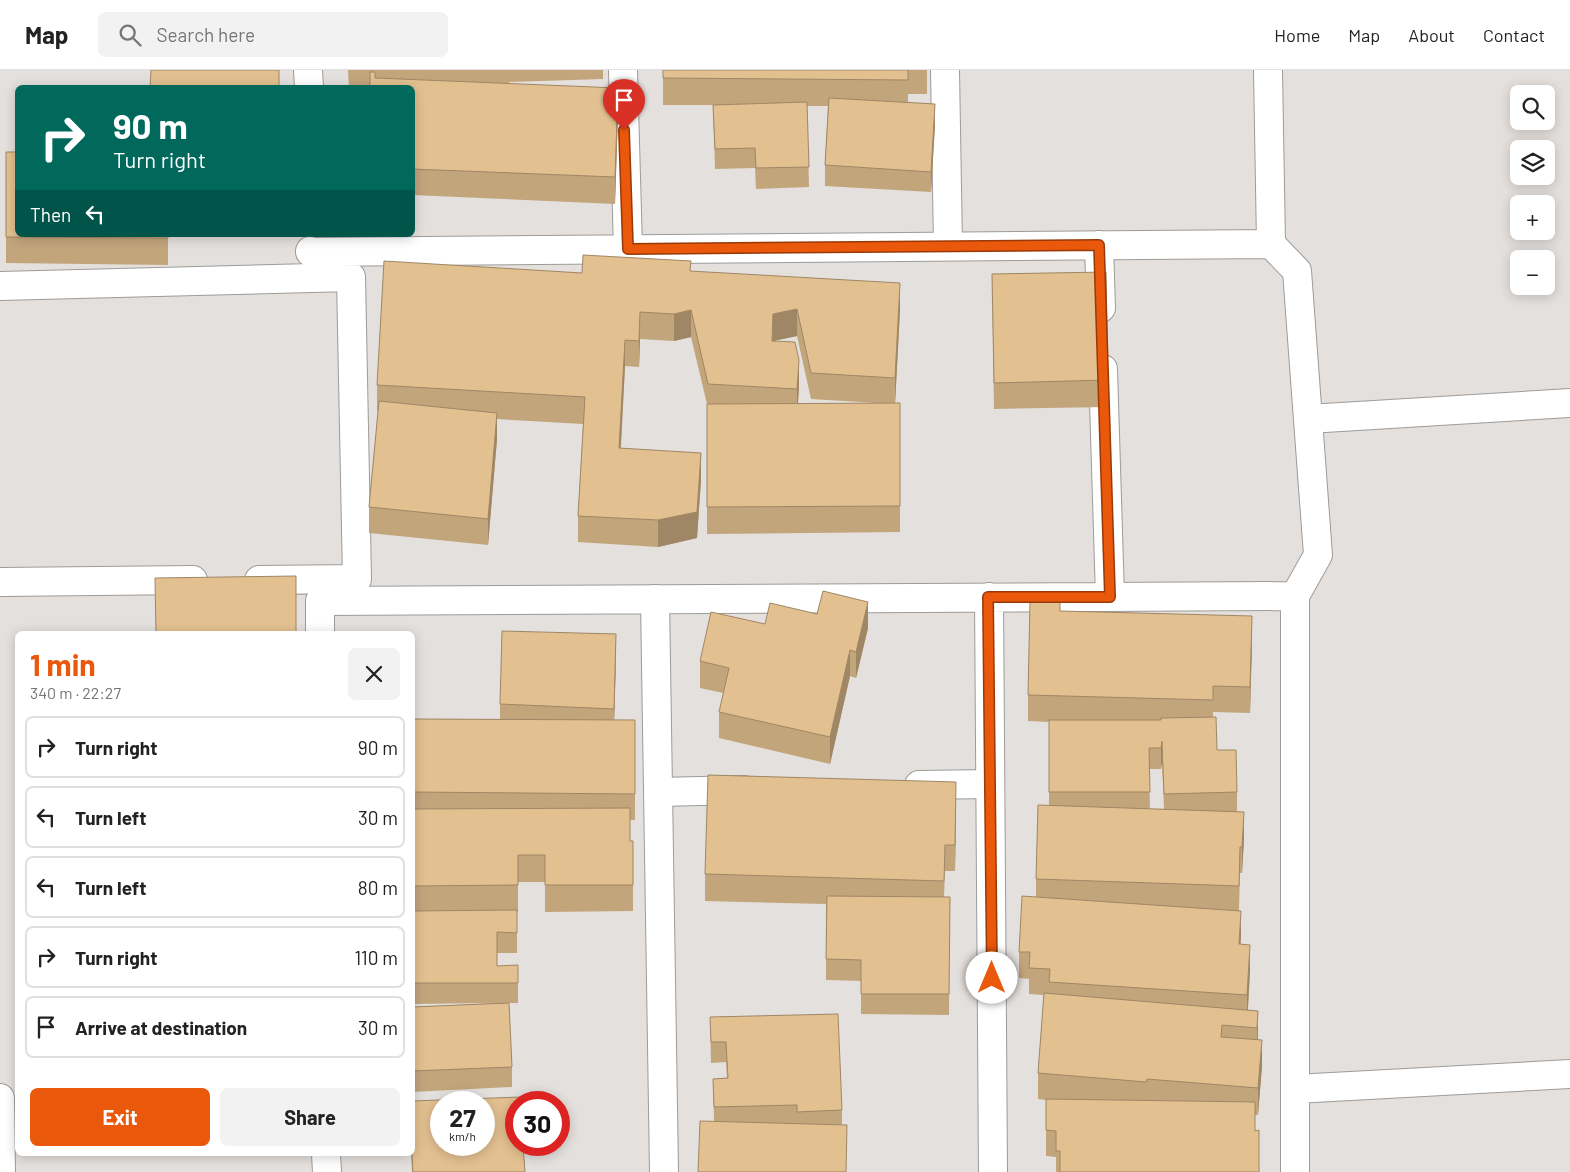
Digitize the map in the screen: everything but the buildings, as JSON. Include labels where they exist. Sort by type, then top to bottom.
[{"type":"street","points":[[308,70],[308,85]]},
{"type":"street","points":[[623,70],[628,249]]},
{"type":"street","points":[[945,70],[948,246]]},
{"type":"street","points":[[1268,70],[1271,244],[1297,271],[1318,555],[1294,596],[1295,1172]]},
{"type":"street","points":[[310,244],[628,249],[1271,244]]},
{"type":"street","points":[[310,244],[350,277],[357,579]]},
{"type":"street","points":[[1099,245],[1110,597]]},
{"type":"street","points":[[0,286],[350,277]]},
{"type":"street","points":[[1308,419],[1570,403]]},
{"type":"street","points":[[0,582],[357,579]]},
{"type":"street","points":[[320,601],[357,579]]},
{"type":"street","points":[[320,601],[1294,596]]},
{"type":"street","points":[[988,597],[994,1172]]},
{"type":"street","points":[[655,599],[664,1172]]},
{"type":"street","points":[[320,601],[320,631]]},
{"type":"street","points":[[892,786],[990,784]]},
{"type":"street","points":[[658,792],[765,789]]},
{"type":"street","points":[[1295,1089],[1570,1074]]},
{"type":"street","points":[[0,1088],[15,1088]]},
{"type":"street","points":[[0,1098],[1,1172]]},
{"type":"street","points":[[326,1156],[327,1172]]},
{"type":"route","points":[[624,130],[628,249],[1099,245],[1110,597],[988,597],[992,978]]}]
